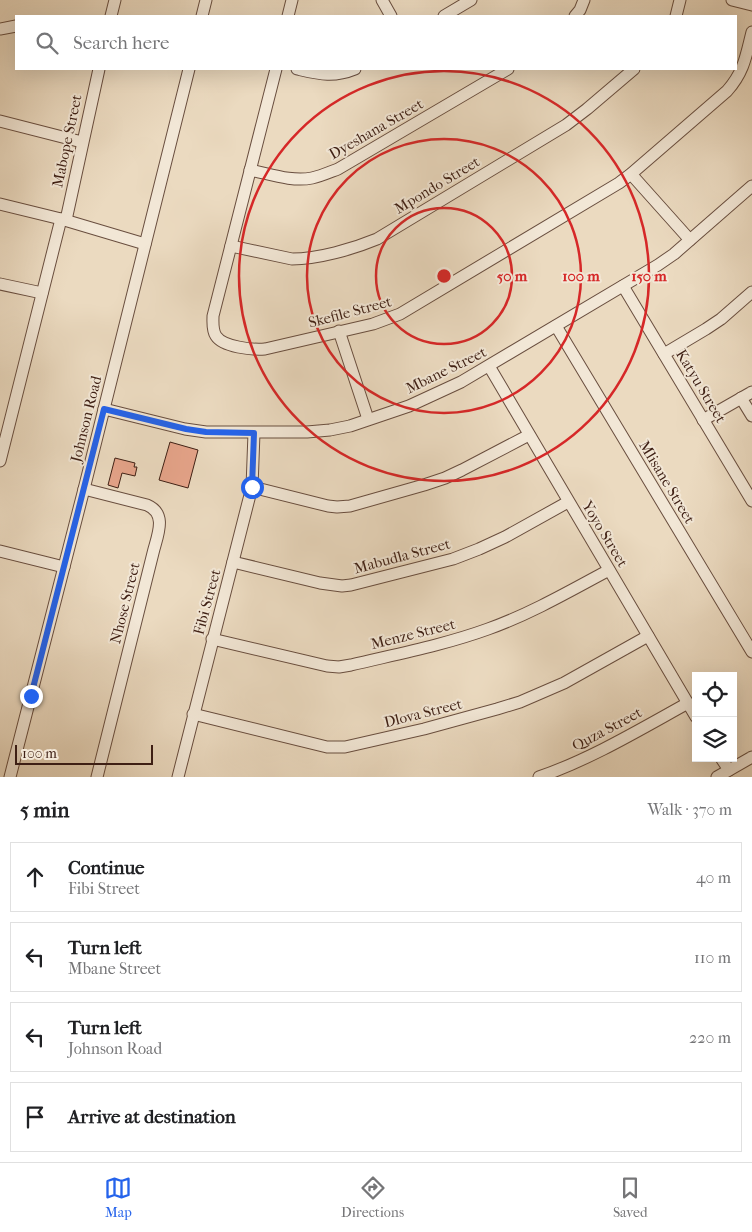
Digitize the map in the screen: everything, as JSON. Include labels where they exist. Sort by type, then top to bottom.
[{"type":"street","points":[[111,15],[115,0]]},
{"type":"street","points":[[202,15],[206,0]]},
{"type":"street","points":[[288,15],[292,0]]},
{"type":"street","points":[[382,0],[391,15]]},
{"type":"street","points":[[446,15],[471,0]]},
{"type":"street","points":[[576,15],[584,0]]},
{"type":"street","points":[[676,15],[680,0]]},
{"type":"street","points":[[732,0],[752,5]]},
{"type":"street","points":[[0,29],[15,26]]},
{"type":"street","name":"Skefile Street","points":[[276,70],[213,316],[214,332],[221,342],[247,349],[265,349],[373,324],[400,314],[596,198],[631,174],[727,91],[743,65],[752,32]]},
{"type":"street","name":"Mabope Street","points":[[0,461],[42,293],[63,220],[99,70]]},
{"type":"street","name":"Johnson Road","points":[[10,777],[189,70]]},
{"type":"street","points":[[302,70],[336,75],[352,70]]},
{"type":"street","name":"Dyeshana Street","points":[[250,170],[299,179],[311,178],[338,169],[506,70]]},
{"type":"street","name":"Mpondo Street","points":[[231,246],[292,259],[302,259],[364,244],[566,124],[587,109],[633,70]]},
{"type":"street","points":[[0,122],[82,142]]},
{"type":"street","points":[[631,174],[690,240]]},
{"type":"street","name":"Mbane Street","points":[[104,409],[186,429],[206,432],[254,433],[330,430],[350,426],[409,406],[438,394],[489,366],[674,254],[752,186]]},
{"type":"street","points":[[0,204],[145,244]]},
{"type":"street","name":"Katyu Street","points":[[623,286],[752,501]]},
{"type":"street","points":[[1,287],[42,293]]},
{"type":"street","points":[[664,354],[721,319],[752,292]]},
{"type":"street","name":"Mlisane Street","points":[[556,326],[752,652]]},
{"type":"street","points":[[339,332],[368,419]]},
{"type":"street","name":"Yoyo Street","points":[[489,366],[692,710]]},
{"type":"street","points":[[704,420],[752,392]]},
{"type":"street","points":[[741,398],[752,416]]},
{"type":"street","name":"Fibi Street","points":[[178,777],[252,487],[254,433]]},
{"type":"street","points":[[252,487],[328,506],[350,506],[445,478],[529,435]]},
{"type":"street","name":"Nhose Street","points":[[84,489],[147,505],[157,512],[160,518],[160,526],[97,777]]},
{"type":"street","name":"Mabudla Street","points":[[233,562],[320,583],[342,586],[351,585],[462,556],[504,537],[568,502]]},
{"type":"street","points":[[0,552],[64,567]]},
{"type":"street","name":"Menze Street","points":[[212,639],[327,666],[351,665],[455,639],[490,628],[537,608],[609,570]]},
{"type":"street","name":"Dlova Street","points":[[193,714],[327,747],[345,748],[424,730],[520,702],[564,683],[648,636]]},
{"type":"street","name":"Quza Street","points":[[539,777],[594,754],[688,703]]},
{"type":"street","points":[[717,777],[752,757]]},
{"type":"street","points":[[723,762],[728,770]]},
{"type":"building","points":[[170,442],[198,450],[188,488],[159,480]]},
{"type":"building","points":[[115,458],[135,463],[134,467],[137,467],[135,476],[122,473],[118,488],[108,485]]},
{"type":"route","points":[[31,696],[104,409],[186,429],[206,432],[254,433],[252,487]]}]
